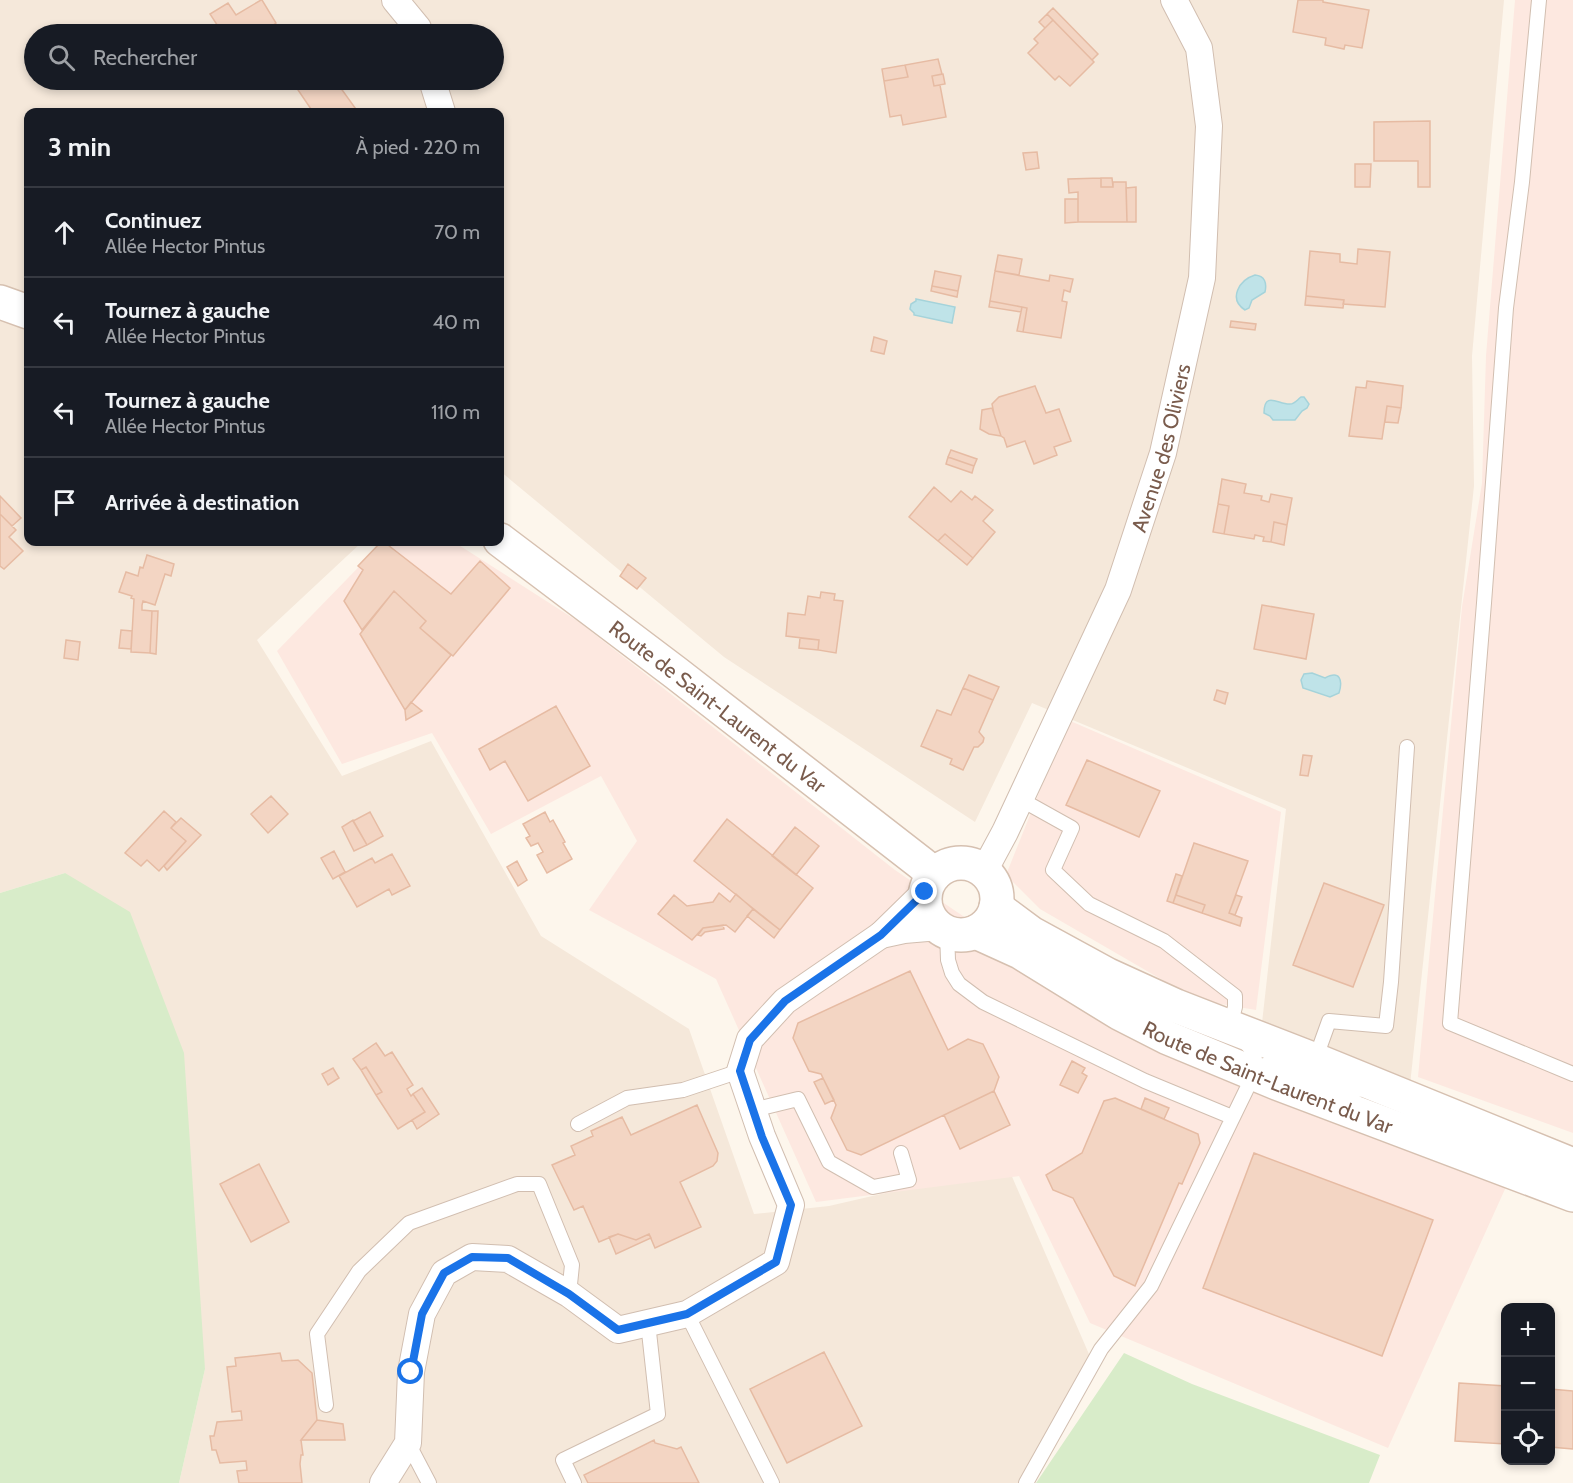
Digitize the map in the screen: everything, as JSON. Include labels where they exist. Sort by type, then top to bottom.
[{"type":"main road","points":[[0,302],[24,311]]},
{"type":"main road","name":"Route de Saint-Laurent du Var","points":[[504,543],[922,864],[930,884]]},
{"type":"main road","points":[[954,863],[970,864],[984,871],[994,884],[997,899],[965,924],[932,920],[925,902],[930,884],[947,866],[954,863]]},
{"type":"main road","name":"Route de Saint-Laurent du Var","points":[[965,924],[1031,933],[1108,975],[1176,1006],[1387,1088],[1573,1165]]},
{"type":"main road","name":"Route de Saint-Laurent du Var","points":[[965,924],[1020,952],[1119,1013],[1200,1053],[1573,1195]]},
{"type":"street","points":[[395,0],[415,24]]},
{"type":"street","name":"Avenue des Oliviers","points":[[984,871],[1118,590],[1163,453],[1202,278],[1209,126],[1199,48],[1173,0]]},
{"type":"street","points":[[435,90],[441,108]]},
{"type":"street","points":[[383,1483],[408,1443],[411,1372],[422,1314],[444,1273],[472,1257],[508,1258],[569,1294],[618,1330],[687,1314],[776,1262],[791,1205],[762,1137],[740,1071],[750,1040],[785,1001],[881,935],[930,884]]},
{"type":"street","points":[[881,935],[904,930],[965,924]]},
{"type":"lane","points":[[1539,0],[1522,182],[1506,308],[1484,615],[1450,1023],[1573,1074]]},
{"type":"lane","points":[[1314,1060],[1329,1021],[1386,1026],[1407,747]]},
{"type":"lane","points":[[1020,799],[1072,828],[1053,870],[1089,904],[1164,941],[1235,996],[1230,1026],[1254,1052],[1256,1064],[1254,1074],[1151,1286],[1101,1349],[1026,1483]]},
{"type":"lane","points":[[965,924],[948,960],[959,984],[983,1002],[1145,1081],[1232,1117]]},
{"type":"lane","points":[[1254,1074],[1264,1065],[1274,1064],[1338,1088],[1358,1090],[1387,1088]]},
{"type":"lane","points":[[578,1124],[627,1098],[682,1090],[740,1071]]},
{"type":"lane","points":[[753,1110],[798,1099],[829,1162],[873,1187],[909,1180],[901,1153]]},
{"type":"lane","points":[[1525,1146],[1539,1161],[1573,1179]]},
{"type":"lane","points":[[326,1405],[317,1334],[359,1271],[409,1223],[516,1184],[539,1184],[572,1265],[569,1294]]},
{"type":"lane","points":[[687,1314],[772,1483]]},
{"type":"lane","points":[[574,1483],[563,1460],[658,1414],[648,1323]]},
{"type":"lane","points":[[408,1443],[429,1483]]},
{"type":"shaded area","points":[[0,0],[1504,0],[1472,356],[1474,486],[1410,1085],[1262,1023],[1286,809],[1032,703],[975,822],[724,657],[504,474],[504,108],[24,108],[24,546],[358,546],[257,640],[342,776],[431,741],[541,936],[689,1029],[754,1214],[829,1206],[1007,1165],[1095,1368],[1032,1483],[179,1483],[205,1369],[65,873],[0,893]]},
{"type":"shaded area","points":[[1515,0],[1573,0],[1573,1133],[1418,1077],[1462,607],[1482,483],[1486,356]]},
{"type":"shaded area","points":[[379,546],[460,546],[579,622],[895,870],[1171,1057],[1510,1178],[1388,1448],[1090,1323],[1019,1176],[816,1202],[716,979],[589,910],[637,841],[601,776],[491,834],[432,733],[342,764],[277,651]]},
{"type":"shaded area","points":[[1068,720],[1281,812],[1256,1010],[1197,1000],[1040,909],[1006,875]]},
{"type":"green space","points":[[65,873],[130,912],[184,1053],[205,1369],[179,1483],[0,1483],[0,893]]},
{"type":"green space","points":[[1124,1353],[1192,1384],[1380,1455],[1369,1483],[1036,1483]]},
{"type":"water","points":[[1255,275],[1264,281],[1265,292],[1252,300],[1249,308],[1245,310],[1237,301],[1236,295],[1240,285]]},
{"type":"water","points":[[916,299],[955,307],[952,323],[914,315],[910,309]]},
{"type":"water","points":[[1304,397],[1309,404],[1295,420],[1273,420],[1264,413],[1266,402],[1269,400],[1291,404]]},
{"type":"water","points":[[1312,673],[1325,678],[1337,676],[1341,684],[1339,693],[1330,697],[1303,688],[1301,680],[1304,674]]},
{"type":"building","points":[[262,0],[276,23],[216,24],[210,14],[228,3],[236,15]]},
{"type":"building","points":[[1298,0],[1323,0],[1323,2],[1369,10],[1362,48],[1345,45],[1344,49],[1325,45],[1326,38],[1293,32]]},
{"type":"building","points":[[1053,8],[1098,54],[1092,60],[1047,14]]},
{"type":"building","points":[[1047,14],[1053,20],[1045,28],[1039,22]]},
{"type":"building","points":[[1053,20],[1094,62],[1070,86],[1059,76],[1055,80],[1028,53],[1038,43],[1034,39]]},
{"type":"building","points":[[938,59],[942,74],[932,76],[934,86],[940,85],[946,117],[903,125],[901,115],[890,117],[884,81],[908,77],[905,65]]},
{"type":"building","points":[[905,65],[908,77],[884,81],[882,69]]},
{"type":"building","points":[[943,74],[945,84],[934,86],[932,76]]},
{"type":"building","points":[[298,90],[342,90],[355,108],[310,108]]},
{"type":"building","points":[[1430,121],[1430,187],[1418,187],[1418,161],[1374,161],[1374,122]]},
{"type":"building","points":[[1037,152],[1039,168],[1026,170],[1023,153]]},
{"type":"building","points":[[1355,164],[1371,164],[1370,187],[1355,187]]},
{"type":"building","points":[[1101,178],[1101,187],[1113,187],[1113,182],[1126,182],[1127,222],[1078,222],[1078,192],[1069,193],[1068,179]]},
{"type":"building","points":[[1101,178],[1112,178],[1113,187],[1101,187]]},
{"type":"building","points":[[1136,187],[1136,222],[1127,222],[1126,188]]},
{"type":"building","points":[[1065,199],[1078,199],[1078,222],[1065,223]]},
{"type":"building","points":[[1358,249],[1390,252],[1385,307],[1343,304],[1344,300],[1306,296],[1310,251],[1340,254],[1340,262],[1357,264]]},
{"type":"building","points":[[998,255],[1022,259],[1019,275],[995,271]]},
{"type":"building","points":[[935,271],[961,276],[958,291],[932,286]]},
{"type":"building","points":[[995,271],[1049,281],[1050,275],[1073,279],[1070,292],[1064,290],[1062,301],[1067,302],[1061,338],[1023,332],[1027,308],[990,301]]},
{"type":"building","points":[[932,286],[958,291],[957,297],[931,291]]},
{"type":"building","points":[[1306,296],[1344,300],[1343,308],[1305,305]]},
{"type":"building","points":[[990,301],[1022,307],[1021,312],[989,307]]},
{"type":"building","points":[[1022,307],[1027,308],[1023,332],[1017,331]]},
{"type":"building","points":[[1231,321],[1256,324],[1255,330],[1230,327]]},
{"type":"building","points":[[874,337],[887,341],[884,354],[871,351]]},
{"type":"building","points":[[1367,381],[1403,386],[1401,408],[1387,406],[1382,439],[1349,436],[1356,387],[1366,388]]},
{"type":"building","points":[[1035,386],[1046,413],[1059,409],[1071,441],[1054,447],[1057,455],[1034,464],[1025,441],[1007,447],[1001,436],[992,404],[999,397]]},
{"type":"building","points":[[1387,406],[1401,408],[1398,423],[1385,422]]},
{"type":"building","points":[[992,408],[1001,436],[989,434],[980,429],[982,410]]},
{"type":"building","points":[[951,450],[977,459],[974,466],[948,457]]},
{"type":"building","points":[[948,457],[974,466],[972,473],[946,464]]},
{"type":"building","points":[[1222,479],[1246,484],[1244,493],[1262,496],[1261,500],[1269,502],[1271,494],[1292,498],[1287,525],[1274,522],[1271,542],[1263,541],[1264,537],[1255,535],[1254,539],[1224,534],[1229,506],[1218,504]]},
{"type":"building","points":[[934,487],[951,502],[961,491],[972,500],[975,496],[993,510],[983,521],[995,532],[973,558],[945,534],[938,541],[909,517]]},
{"type":"building","points":[[0,496],[21,518],[12,526],[0,514]]},
{"type":"building","points":[[1218,504],[1229,506],[1224,534],[1213,532]]},
{"type":"building","points":[[0,514],[16,530],[9,537],[23,551],[4,569],[0,566]]},
{"type":"building","points":[[1274,522],[1287,525],[1284,545],[1271,542]]},
{"type":"building","points":[[945,534],[973,558],[967,565],[938,541]]},
{"type":"building","points":[[377,546],[389,546],[451,594],[480,561],[510,588],[453,656],[420,628],[426,621],[394,591],[362,630],[344,601],[363,570],[358,566]]},
{"type":"building","points":[[147,555],[174,564],[171,576],[165,574],[155,605],[143,601],[142,610],[152,611],[150,653],[131,652],[134,599],[131,598],[132,596],[119,592],[126,572],[138,576]]},
{"type":"building","points":[[628,564],[646,578],[637,589],[620,576]]},
{"type":"building","points":[[394,591],[426,621],[420,628],[451,655],[405,710],[360,634]]},
{"type":"building","points":[[821,592],[835,594],[834,600],[843,601],[836,653],[818,650],[819,640],[786,636],[788,613],[805,615],[808,596],[820,598]]},
{"type":"building","points":[[1262,605],[1314,614],[1306,659],[1254,649]]},
{"type":"building","points":[[152,611],[158,611],[156,654],[150,653]]},
{"type":"building","points":[[121,630],[132,631],[131,649],[119,648]]},
{"type":"building","points":[[800,638],[819,640],[818,650],[799,648]]},
{"type":"building","points":[[66,640],[80,642],[78,660],[64,658]]},
{"type":"building","points":[[969,675],[999,687],[993,700],[963,688]]},
{"type":"building","points":[[963,688],[993,700],[979,732],[984,738],[983,742],[978,747],[974,747],[963,770],[950,764],[952,759],[921,746],[937,710],[951,715]]},
{"type":"building","points":[[1217,690],[1228,693],[1225,704],[1214,700]]},
{"type":"building","points":[[411,702],[422,711],[406,720],[405,710]]},
{"type":"building","points":[[556,706],[590,766],[528,801],[505,761],[490,770],[479,749]]},
{"type":"building","points":[[1303,755],[1312,756],[1308,776],[1300,775]]},
{"type":"building","points":[[1087,760],[1160,791],[1139,837],[1066,805]]},
{"type":"building","points":[[271,796],[288,814],[268,833],[251,814]]},
{"type":"building","points":[[164,811],[176,822],[171,828],[186,841],[159,871],[147,860],[141,866],[125,853]]},
{"type":"building","points":[[370,812],[383,836],[367,845],[353,821]]},
{"type":"building","points":[[545,812],[550,822],[553,820],[572,859],[547,873],[537,855],[543,852],[538,843],[531,846],[526,838],[530,836],[523,824]]},
{"type":"building","points":[[181,818],[201,835],[167,870],[164,866],[186,841],[171,828]]},
{"type":"building","points":[[727,819],[813,888],[780,930],[694,861]]},
{"type":"building","points":[[353,820],[367,845],[354,851],[342,827]]},
{"type":"building","points":[[795,827],[819,846],[796,875],[772,856]]},
{"type":"building","points":[[1194,843],[1248,861],[1229,913],[1242,918],[1240,926],[1202,913],[1205,905],[1176,895]]},
{"type":"building","points":[[334,851],[345,872],[333,879],[321,858]]},
{"type":"building","points":[[392,854],[410,886],[392,895],[389,889],[357,907],[339,876],[372,858],[375,863]]},
{"type":"building","points":[[517,861],[527,880],[518,886],[507,867]]},
{"type":"building","points":[[1176,874],[1182,876],[1173,903],[1167,901]]},
{"type":"building","points":[[1324,883],[1384,905],[1353,987],[1293,965]]},
{"type":"building","points":[[719,893],[730,902],[736,894],[753,909],[735,932],[726,925],[703,928],[692,940],[658,914],[674,895],[687,906],[713,902]]},
{"type":"building","points":[[1176,895],[1205,905],[1202,913],[1173,903]]},
{"type":"building","points":[[1236,895],[1242,897],[1235,915],[1229,913]]},
{"type":"building","points":[[753,909],[780,930],[774,938],[747,916]]},
{"type":"building","points":[[723,925],[724,929],[698,935],[703,928]]},
{"type":"building","points":[[910,971],[948,1050],[968,1039],[983,1044],[999,1077],[994,1091],[861,1155],[847,1150],[831,1118],[836,1105],[821,1074],[809,1071],[793,1038],[798,1023]]},
{"type":"building","points":[[376,1043],[385,1056],[392,1052],[413,1085],[407,1089],[425,1112],[398,1129],[376,1095],[382,1092],[366,1067],[361,1070],[353,1059]]},
{"type":"building","points":[[1072,1061],[1085,1068],[1082,1073],[1087,1076],[1078,1093],[1060,1085]]},
{"type":"building","points":[[366,1067],[382,1092],[376,1095],[361,1070]]},
{"type":"building","points":[[333,1068],[339,1078],[328,1085],[322,1074]]},
{"type":"building","points":[[823,1078],[834,1100],[825,1104],[814,1082]]},
{"type":"building","points":[[422,1088],[439,1114],[417,1129],[412,1120],[425,1112],[413,1094]]},
{"type":"building","points":[[994,1091],[1010,1125],[960,1149],[944,1115]]},
{"type":"building","points":[[1115,1098],[1198,1134],[1200,1143],[1182,1184],[1179,1183],[1135,1286],[1114,1276],[1073,1198],[1053,1190],[1046,1175],[1082,1153],[1104,1101]]},
{"type":"building","points":[[1145,1098],[1169,1108],[1164,1119],[1141,1109]]},
{"type":"building","points":[[697,1105],[718,1153],[717,1161],[713,1166],[680,1182],[701,1227],[655,1248],[649,1234],[636,1240],[618,1234],[599,1242],[583,1206],[574,1210],[552,1165],[575,1155],[571,1146],[593,1136],[591,1131],[622,1117],[631,1135]]},
{"type":"building","points":[[1254,1153],[1433,1220],[1382,1356],[1203,1288]]},
{"type":"building","points":[[259,1164],[289,1222],[251,1242],[220,1184]]},
{"type":"building","points":[[618,1234],[636,1240],[649,1234],[651,1238],[616,1254],[609,1237]]},
{"type":"building","points":[[824,1352],[862,1426],[787,1463],[750,1389]]},
{"type":"building","points":[[280,1353],[282,1361],[298,1360],[312,1373],[317,1420],[301,1440],[302,1483],[239,1483],[237,1471],[247,1470],[246,1461],[220,1463],[216,1450],[212,1450],[210,1436],[214,1436],[217,1422],[242,1420],[241,1411],[232,1412],[227,1367],[236,1366],[235,1358]]},
{"type":"building","points":[[1459,1383],[1501,1386],[1501,1444],[1455,1441]]},
{"type":"building","points":[[1555,1389],[1573,1391],[1573,1449],[1555,1447]]},
{"type":"building","points":[[317,1420],[343,1424],[345,1440],[301,1440]]},
{"type":"building","points":[[654,1440],[655,1443],[677,1449],[681,1447],[699,1483],[588,1483],[584,1475]]},
{"type":"route","points":[[411,1372],[422,1314],[444,1273],[472,1257],[508,1258],[569,1294],[618,1330],[687,1314],[776,1262],[791,1205],[762,1137],[740,1071],[750,1040],[785,1001],[881,935],[925,892]]}]
